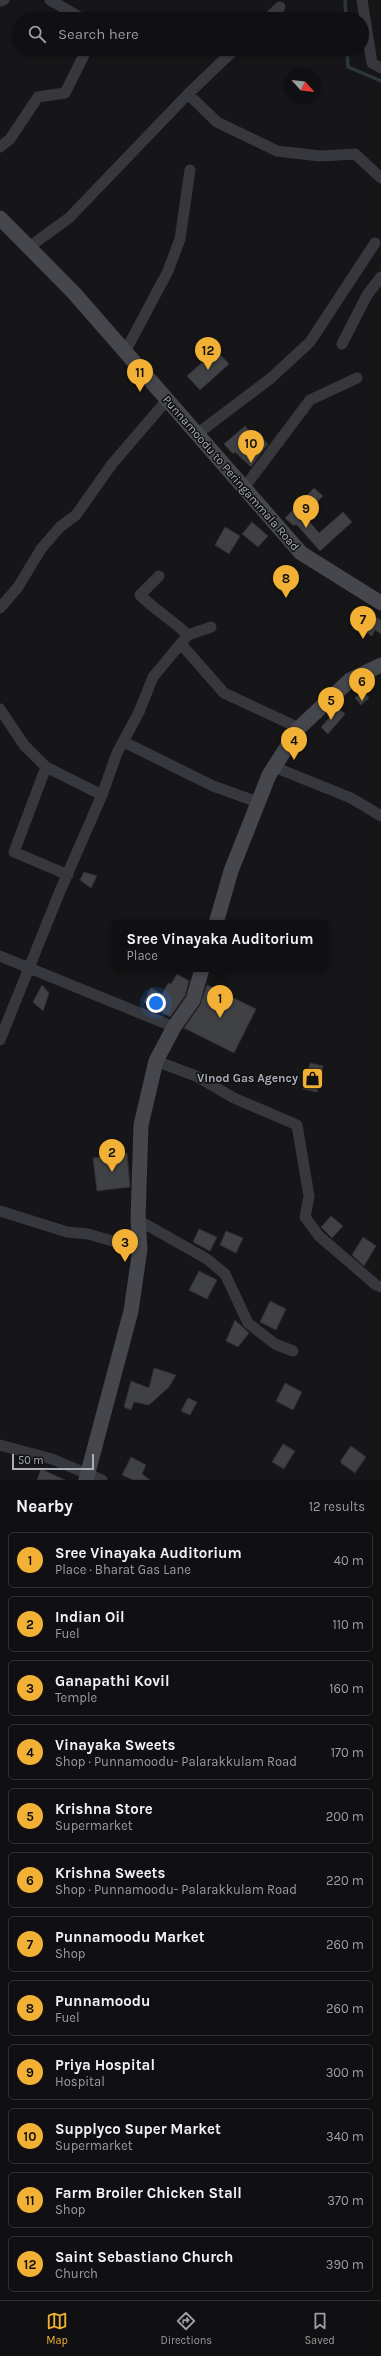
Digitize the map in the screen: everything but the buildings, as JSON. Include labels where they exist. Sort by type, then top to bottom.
[{"type":"main road","name":"Punnamoodu to Peringammala Road","points":[[0,218],[74,293],[301,553],[381,603]]},
{"type":"main road","points":[[217,920],[231,871],[258,802],[274,767],[299,728],[350,680],[381,665]]},
{"type":"main road","points":[[87,1477],[131,1311],[140,1249],[138,1220],[141,1125],[156,1061],[174,1027],[193,1000],[201,972]]},
{"type":"street","points":[[0,1],[4,0]]},
{"type":"street","points":[[50,0],[71,12]]},
{"type":"street","points":[[362,0],[364,12]]},
{"type":"street","points":[[275,12],[280,7]]},
{"type":"street","points":[[369,44],[372,63],[381,68]]},
{"type":"street","points":[[0,147],[10,139],[38,97],[65,94],[84,56]]},
{"type":"street","points":[[29,247],[69,218],[188,94],[228,56]]},
{"type":"street","points":[[188,94],[217,122],[277,151],[320,156],[354,154],[381,178]]},
{"type":"street","points":[[125,352],[168,271],[180,239],[190,170]]},
{"type":"street","points":[[197,434],[271,378],[310,342],[375,243]]},
{"type":"street","points":[[342,344],[367,295],[381,277]]},
{"type":"street","points":[[244,488],[310,400],[357,378]]},
{"type":"street","points":[[0,607],[18,587],[42,549],[60,527],[76,515],[112,464],[167,400]]},
{"type":"street","points":[[159,576],[140,595],[156,611],[170,618],[188,635]]},
{"type":"street","points":[[0,1040],[124,742],[153,677],[188,635],[211,627]]},
{"type":"street","points":[[181,644],[224,693],[299,728]]},
{"type":"street","points":[[0,708],[24,745],[46,767],[102,795]]},
{"type":"street","points":[[124,742],[213,786],[258,802]]},
{"type":"street","points":[[46,767],[14,852],[68,875]]},
{"type":"street","points":[[274,767],[351,798],[381,816]]},
{"type":"street","points":[[0,956],[174,1027]]},
{"type":"street","points":[[156,1061],[196,1076],[234,1098],[297,1126],[309,1196],[305,1217],[319,1236],[376,1285],[381,1287]]},
{"type":"street","points":[[0,1211],[67,1232],[88,1234],[140,1249]]},
{"type":"street","points":[[138,1220],[207,1259],[225,1274],[248,1323],[275,1344],[293,1351]]},
{"type":"street","points":[[0,1445],[52,1459],[87,1477],[102,1480]]},
{"type":"waterway","points":[[345,0],[346,12]]},
{"type":"waterway","points":[[347,56],[348,67],[381,81]]},
{"type":"place","name":"Saint Sebastiano Church","points":[[208,370]]},
{"type":"place","name":"Farm Broiler Chicken Stall","points":[[140,392]]},
{"type":"place","name":"Supplyco Super Market","points":[[251,463]]},
{"type":"place","name":"Priya Hospital","points":[[306,528]]},
{"type":"place","name":"Punnamoodu","points":[[286,598]]},
{"type":"place","name":"Punnamoodu Market","points":[[363,639]]},
{"type":"place","name":"Krishna Sweets","points":[[362,701]]},
{"type":"place","name":"Krishna Store","points":[[331,720]]},
{"type":"place","name":"Vinayaka Sweets","points":[[294,760]]},
{"type":"place","name":"Sree Vinayaka Auditorium","points":[[220,1018]]},
{"type":"place","name":"Vinod Gas Agency","points":[[313,1078]]},
{"type":"place","name":"Indian Oil","points":[[112,1172]]},
{"type":"place","name":"Ganapathi Kovil","points":[[125,1262]]}]
